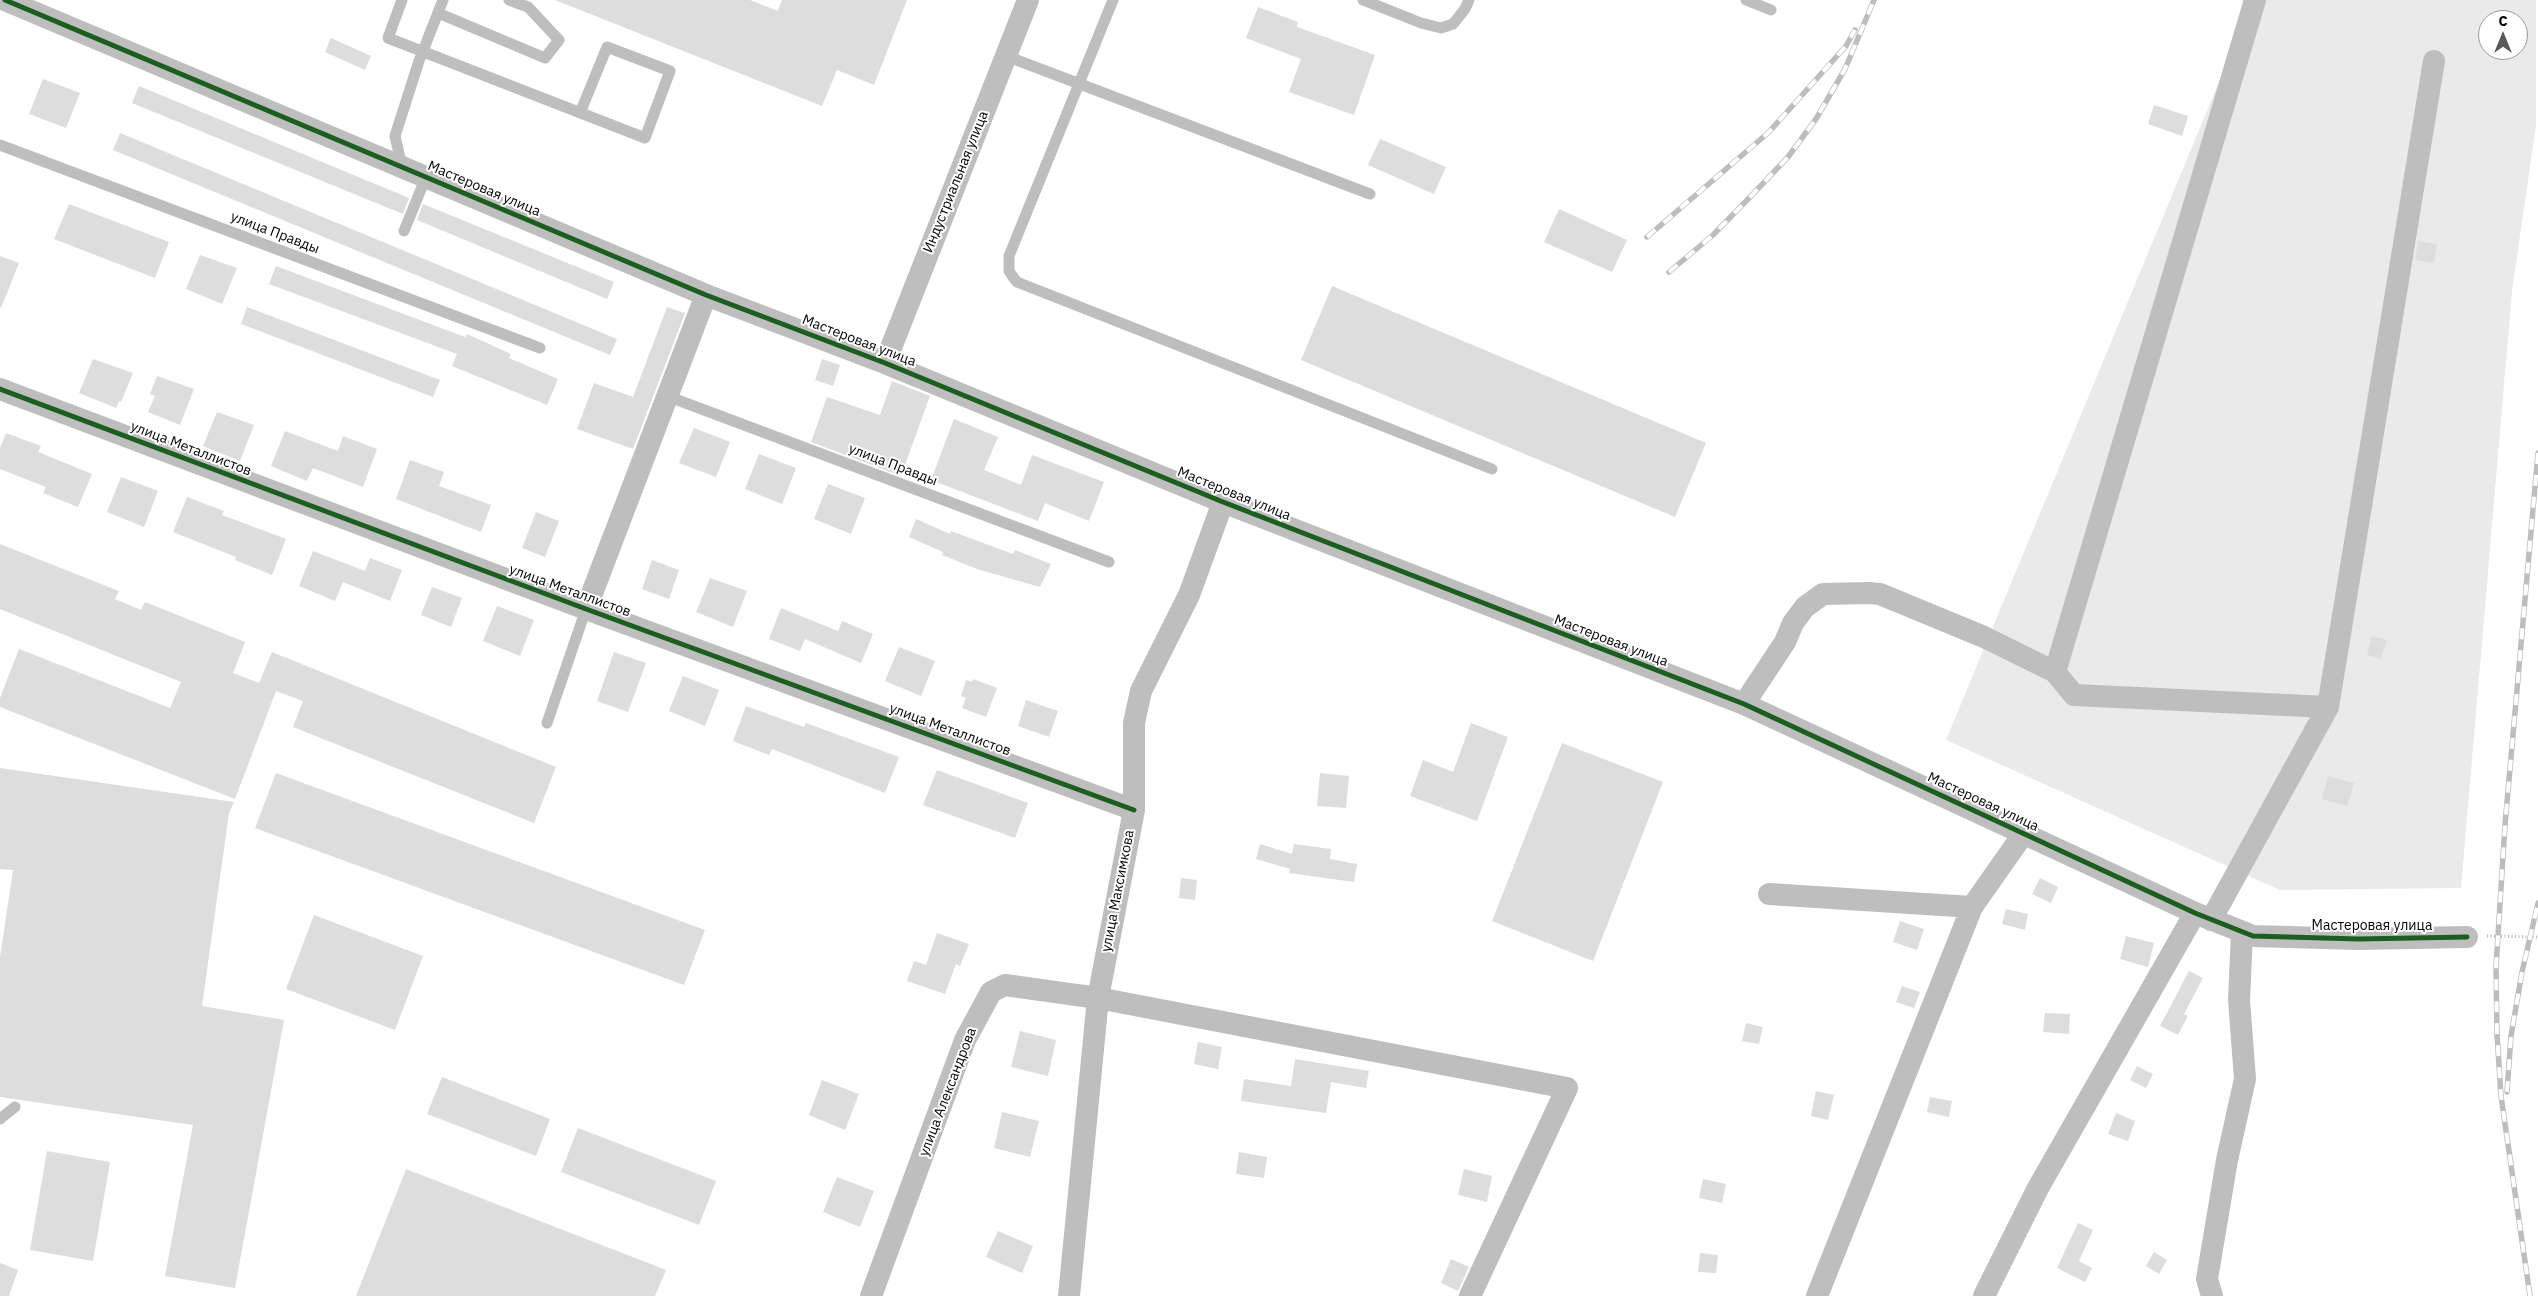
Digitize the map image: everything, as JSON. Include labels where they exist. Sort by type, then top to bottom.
[{"type":"street","name":"Мастеровая улица","points":[[5,0],[706,295],[885,363],[1223,502],[1744,704],[2203,916],[2242,932],[2253,936],[2358,939],[2467,937]]},
{"type":"street","name":"Индустриальная улица","points":[[885,363],[1028,0]]},
{"type":"street","points":[[2056,672],[2255,0]]},
{"type":"street","points":[[1984,1296],[2038,1188],[2328,707],[2434,61]]},
{"type":"street","points":[[586,609],[706,295]]},
{"type":"street","name":"улица Металлистов","points":[[0,389],[586,609],[1134,810]]},
{"type":"street","name":"улица Максимкова","points":[[1069,1296],[1098,998],[1134,810],[1134,724],[1141,691],[1189,595],[1223,502]]},
{"type":"street","points":[[1744,704],[1785,642],[1793,623],[1805,608],[1823,594],[1868,592],[1880,594],[1984,637],[2056,672],[2074,695],[2328,707]]},
{"type":"street","points":[[1817,1296],[1972,907],[2024,833]]},
{"type":"street","points":[[1769,894],[1972,907]]},
{"type":"street","points":[[2212,1296],[2207,1279],[2226,1160],[2246,1079],[2238,1000],[2242,932]]},
{"type":"street","name":"улица Александрова","points":[[871,1296],[965,1040],[991,992],[1005,985],[1098,998],[1567,1088],[1470,1296]]},
{"type":"lane","points":[[402,0],[388,38],[422,52],[580,113],[645,138],[670,71],[608,47],[580,113]]},
{"type":"lane","points":[[402,167],[395,136],[422,52],[443,0]]},
{"type":"lane","points":[[438,13],[546,58],[559,40],[528,7],[509,0]]},
{"type":"lane","points":[[1113,0],[1009,256],[1009,271],[1017,282],[1492,469]]},
{"type":"lane","points":[[1363,0],[1421,23],[1442,28],[1453,24],[1465,9],[1469,0]]},
{"type":"lane","points":[[1746,0],[1771,10]]},
{"type":"lane","points":[[1006,56],[1370,194]]},
{"type":"lane","name":"улица Правды","points":[[0,145],[540,348]]},
{"type":"lane","points":[[404,231],[426,177]]},
{"type":"lane","name":"улица Правды","points":[[667,396],[1109,562]]},
{"type":"lane","points":[[547,723],[586,609]]},
{"type":"lane","points":[[0,1119],[15,1107]]},
{"type":"path","points":[[2467,937],[2538,937]]},
{"type":"shaded area","points":[[2253,0],[2536,0],[2536,125],[2512,291],[2461,888],[2280,890],[1946,740]]},
{"type":"building","points":[[555,0],[750,0],[778,11],[782,0],[907,0],[874,85],[837,70],[822,106]]},
{"type":"building","points":[[1258,7],[1298,22],[1297,27],[1375,55],[1354,115],[1289,92],[1301,59],[1246,38]]},
{"type":"building","points":[[331,38],[371,56],[365,70],[325,52]]},
{"type":"building","points":[[43,79],[80,93],[66,128],[29,114]]},
{"type":"building","points":[[139,86],[409,198],[403,214],[132,103]]},
{"type":"building","points":[[2154,105],[2188,116],[2182,136],[2148,124]]},
{"type":"building","points":[[120,133],[617,339],[610,355],[113,150]]},
{"type":"building","points":[[1380,139],[1446,167],[1434,194],[1368,165]]},
{"type":"building","points":[[69,204],[169,242],[155,278],[54,239]]},
{"type":"building","points":[[423,204],[614,282],[607,299],[417,220]]},
{"type":"building","points":[[1559,209],[1627,240],[1612,272],[1544,242]]},
{"type":"building","points":[[2418,241],[2437,244],[2434,263],[2415,260]]},
{"type":"building","points":[[200,255],[237,268],[222,304],[186,289]]},
{"type":"building","points":[[0,256],[19,263],[1,308],[0,308]]},
{"type":"building","points":[[276,266],[465,337],[467,334],[511,354],[509,358],[558,379],[547,405],[452,366],[457,354],[269,284]]},
{"type":"building","points":[[1332,286],[1706,443],[1675,517],[1301,360]]},
{"type":"building","points":[[247,307],[440,380],[433,397],[241,324]]},
{"type":"building","points":[[667,307],[685,313],[633,449],[577,429],[594,383],[633,397]]},
{"type":"building","points":[[93,359],[133,373],[121,402],[119,401],[116,408],[79,393]]},
{"type":"building","points":[[822,359],[840,365],[833,386],[815,380]]},
{"type":"building","points":[[157,376],[194,389],[180,425],[148,412],[155,396],[150,394]]},
{"type":"building","points":[[892,381],[930,396],[901,476],[811,442],[827,397],[880,415]]},
{"type":"building","points":[[217,412],[254,425],[240,461],[203,446]]},
{"type":"building","points":[[954,419],[998,437],[984,470],[1021,485],[1032,455],[1104,482],[1089,521],[1045,503],[1038,521],[931,480]]},
{"type":"building","points":[[694,428],[730,442],[716,477],[679,463]]},
{"type":"building","points":[[285,431],[338,451],[343,436],[377,449],[363,487],[313,468],[307,481],[271,466]]},
{"type":"building","points":[[6,433],[41,446],[38,452],[92,474],[78,507],[43,493],[46,487],[0,469],[0,448]]},
{"type":"building","points":[[759,454],[796,468],[782,504],[745,489]]},
{"type":"building","points":[[410,460],[444,472],[439,486],[491,505],[481,532],[396,499]]},
{"type":"building","points":[[121,477],[158,491],[144,527],[107,512]]},
{"type":"building","points":[[828,484],[865,498],[851,534],[814,519]]},
{"type":"building","points":[[187,497],[224,511],[222,515],[286,539],[272,575],[235,560],[236,557],[173,532]]},
{"type":"building","points":[[536,512],[559,521],[545,557],[522,548]]},
{"type":"building","points":[[916,519],[950,534],[951,531],[1013,554],[1015,550],[1051,564],[1040,587],[977,569],[942,555],[943,552],[909,537]]},
{"type":"building","points":[[0,544],[119,591],[115,599],[141,610],[145,602],[245,642],[233,673],[259,683],[272,652],[556,767],[534,823],[293,727],[303,701],[276,691],[235,799],[0,707],[0,698],[19,649],[170,708],[181,682],[0,609]]},
{"type":"building","points":[[313,551],[365,571],[370,558],[402,570],[390,601],[343,582],[335,601],[299,586]]},
{"type":"building","points":[[652,560],[679,570],[669,599],[642,589]]},
{"type":"building","points":[[710,578],[747,591],[733,627],[696,612]]},
{"type":"building","points":[[432,587],[462,598],[451,627],[421,615]]},
{"type":"building","points":[[497,606],[534,620],[520,656],[483,641]]},
{"type":"building","points":[[781,608],[838,631],[842,621],[873,634],[861,663],[805,639],[800,651],[769,639]]},
{"type":"building","points":[[2372,636],[2387,640],[2381,659],[2367,655]]},
{"type":"building","points":[[899,647],[935,661],[921,696],[885,681]]},
{"type":"building","points":[[614,652],[646,663],[628,712],[597,701]]},
{"type":"building","points":[[683,676],[719,690],[705,726],[669,711]]},
{"type":"building","points":[[973,679],[997,688],[986,717],[962,708],[966,698],[961,696],[966,680],[972,682]]},
{"type":"building","points":[[1026,700],[1058,711],[1049,737],[1018,726]]},
{"type":"building","points":[[746,706],[804,727],[806,723],[899,757],[885,793],[772,749],[769,755],[733,741]]},
{"type":"building","points":[[1471,723],[1508,737],[1477,821],[1410,796],[1423,760],[1453,772]]},
{"type":"building","points":[[1562,743],[1663,782],[1593,961],[1492,921]]},
{"type":"building","points":[[0,768],[234,802],[229,813],[202,1006],[284,1020],[235,1288],[165,1276],[193,1125],[0,1097],[0,957],[13,870],[0,869]]},
{"type":"building","points":[[937,770],[1028,803],[1015,838],[923,805]]},
{"type":"building","points":[[276,773],[705,930],[684,985],[255,828]]},
{"type":"building","points":[[1320,773],[1349,776],[1346,808],[1317,806]]},
{"type":"building","points":[[2328,776],[2354,783],[2347,806],[2322,799]]},
{"type":"building","points":[[1260,844],[1292,854],[1294,844],[1331,849],[1330,859],[1357,864],[1354,882],[1289,873],[1290,869],[1256,859]]},
{"type":"building","points":[[1181,878],[1197,880],[1195,900],[1179,898]]},
{"type":"building","points":[[2040,878],[2058,887],[2051,903],[2032,894]]},
{"type":"building","points":[[2006,909],[2028,914],[2025,930],[2002,924]]},
{"type":"building","points":[[314,915],[423,956],[395,1030],[286,989]]},
{"type":"building","points":[[1900,921],[1924,929],[1917,950],[1893,942]]},
{"type":"building","points":[[937,933],[969,944],[960,966],[956,964],[945,994],[907,981],[914,961],[926,965]]},
{"type":"building","points":[[2126,936],[2154,943],[2148,967],[2120,959]]},
{"type":"building","points":[[2189,971],[2203,978],[2184,1014],[2188,1016],[2178,1035],[2160,1026]]},
{"type":"building","points":[[1902,986],[1920,992],[1914,1008],[1896,1002]]},
{"type":"building","points":[[2045,1013],[2070,1014],[2069,1034],[2043,1032]]},
{"type":"building","points":[[1746,1023],[1763,1027],[1759,1044],[1742,1041]]},
{"type":"building","points":[[1020,1031],[1056,1040],[1048,1076],[1011,1067]]},
{"type":"building","points":[[1198,1042],[1222,1047],[1218,1069],[1194,1064]]},
{"type":"building","points":[[1295,1059],[1369,1071],[1366,1088],[1331,1082],[1326,1113],[1241,1101],[1244,1079],[1291,1086]]},
{"type":"building","points":[[2137,1066],[2153,1074],[2146,1088],[2130,1080]]},
{"type":"building","points":[[442,1077],[550,1119],[536,1156],[427,1114]]},
{"type":"building","points":[[822,1080],[859,1094],[845,1130],[809,1115]]},
{"type":"building","points":[[1816,1091],[1834,1095],[1828,1120],[1811,1116]]},
{"type":"building","points":[[1930,1097],[1952,1101],[1949,1117],[1927,1112]]},
{"type":"building","points":[[1002,1112],[1039,1121],[1030,1157],[994,1148]]},
{"type":"building","points":[[2116,1113],[2135,1121],[2128,1141],[2108,1134]]},
{"type":"building","points":[[578,1128],[716,1181],[699,1225],[561,1172]]},
{"type":"building","points":[[47,1151],[110,1162],[93,1261],[30,1250]]},
{"type":"building","points":[[1239,1152],[1267,1157],[1264,1178],[1236,1174]]},
{"type":"building","points":[[406,1169],[666,1270],[655,1296],[356,1296]]},
{"type":"building","points":[[1464,1169],[1492,1176],[1487,1202],[1458,1195]]},
{"type":"building","points":[[837,1177],[874,1191],[860,1227],[823,1212]]},
{"type":"building","points":[[1703,1179],[1726,1184],[1722,1203],[1699,1198]]},
{"type":"building","points":[[2078,1223],[2093,1230],[2079,1261],[2092,1268],[2085,1282],[2057,1268]]},
{"type":"building","points":[[998,1231],[1033,1246],[1022,1273],[986,1257]]},
{"type":"building","points":[[2154,1252],[2167,1260],[2159,1274],[2146,1266]]},
{"type":"building","points":[[1700,1253],[1718,1255],[1716,1273],[1698,1272]]},
{"type":"building","points":[[1451,1259],[1469,1267],[1458,1291],[1441,1283]]},
{"type":"building","points":[[0,1263],[18,1270],[9,1296],[0,1296]]},
{"type":"railway","points":[[1669,272],[1713,235],[1788,157],[1816,119],[1845,69],[1874,0]]},
{"type":"railway","points":[[1647,237],[1769,132],[1846,46],[1855,30]]},
{"type":"railway","points":[[2530,1296],[2501,1096],[2497,1034],[2496,967],[2505,825],[2538,453]]},
{"type":"railway","points":[[2507,1092],[2511,1036],[2522,972],[2538,903]]},
{"type":"cycle path","points":[[5,0],[706,295],[885,363],[1223,502],[1744,704],[2195,913],[2253,936],[2358,939],[2467,937]]},
{"type":"cycle path","points":[[0,389],[586,609],[1134,810]]}]
